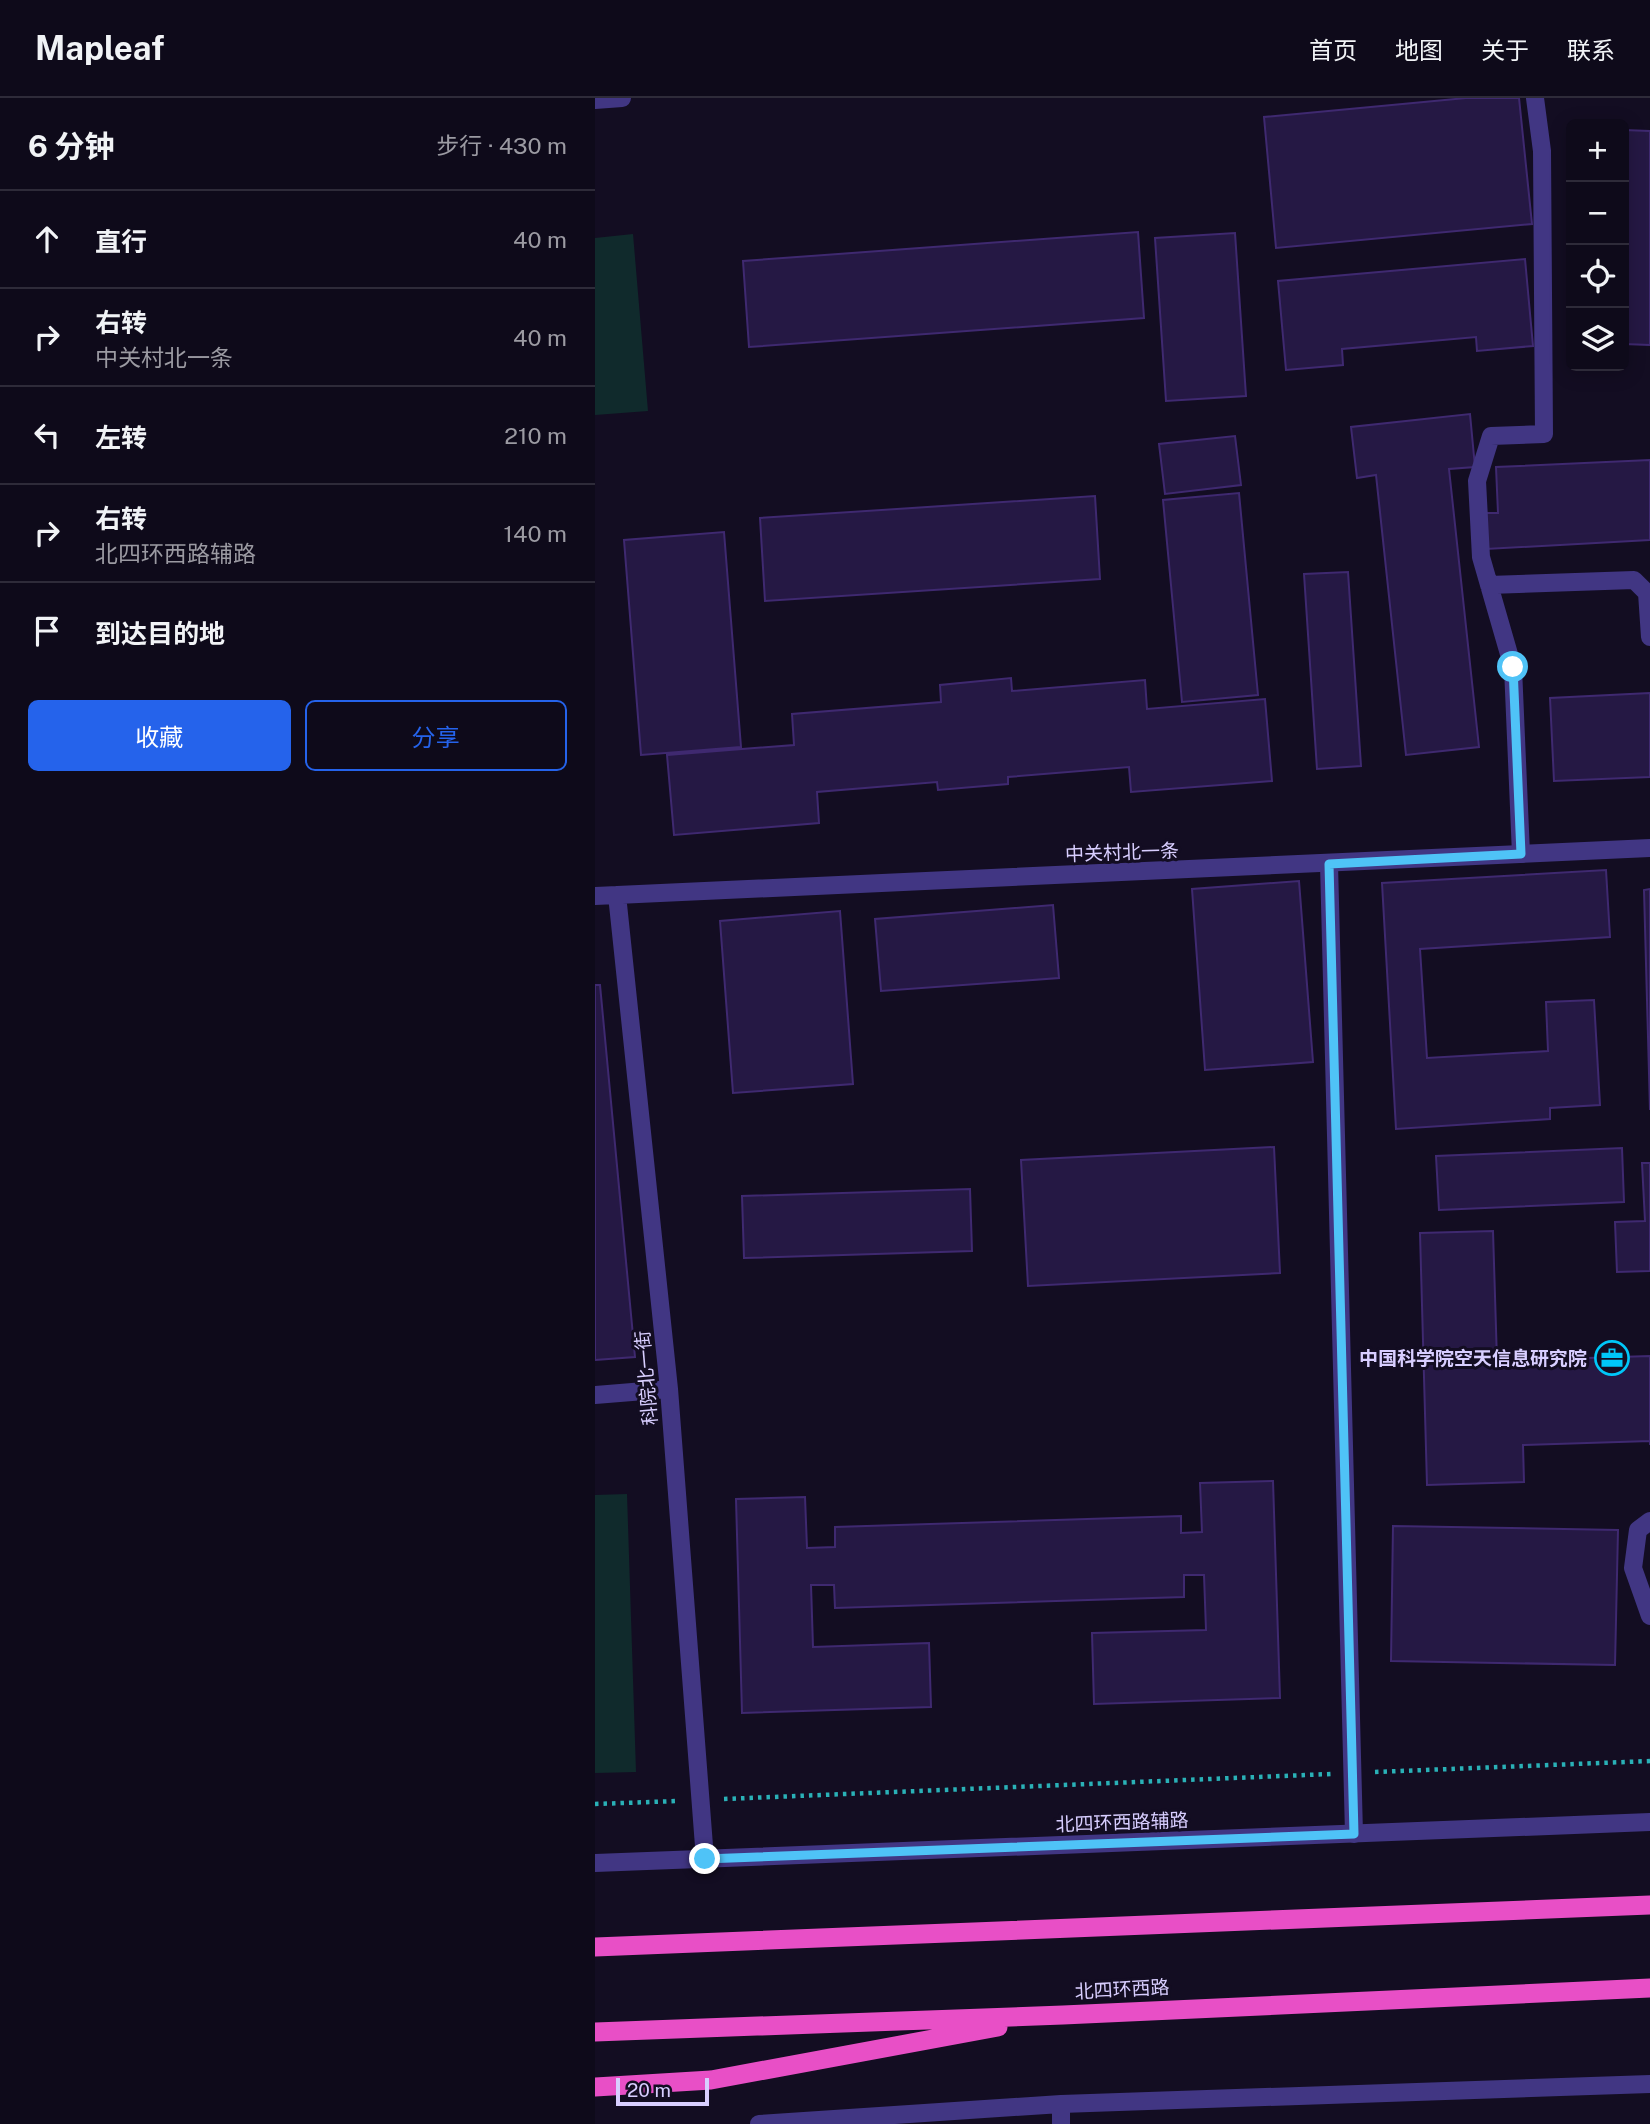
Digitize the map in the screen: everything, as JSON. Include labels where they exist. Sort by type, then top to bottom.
[{"type":"highway","points":[[595,1947],[1650,1905]]},
{"type":"highway","name":"北四环西路","points":[[595,2032],[1063,2015],[1650,1988]]},
{"type":"highway","points":[[595,2087],[711,2080],[1063,2015]]},
{"type":"street","points":[[595,100],[622,98]]},
{"type":"street","points":[[1521,854],[1513,667],[1481,557],[1477,481],[1491,436],[1544,433],[1542,151],[1535,98]]},
{"type":"street","points":[[1489,585],[1634,579],[1647,593],[1650,638]]},
{"type":"street","name":"中关村北一条","points":[[595,896],[1650,848]]},
{"type":"street","points":[[1329,864],[1354,1834]]},
{"type":"street","name":"科院北一街","points":[[617,895],[669,1389],[705,1859]]},
{"type":"street","points":[[595,1395],[669,1389]]},
{"type":"street","points":[[1650,1521],[1638,1530],[1633,1568],[1650,1616]]},
{"type":"street","name":"北四环西路辅路","points":[[595,1863],[1650,1822]]},
{"type":"street","points":[[759,2124],[1061,2104],[1650,2084]]},
{"type":"street","points":[[1061,2104],[1061,2124]]},
{"type":"path","points":[[595,1804],[1650,1761]]},
{"type":"green space","points":[[633,234],[648,411],[595,415],[595,238]]},
{"type":"green space","points":[[627,1494],[636,1772],[595,1773],[595,1495]]},
{"type":"building","points":[[1466,98],[1519,98],[1532,224],[1276,248],[1264,117]]},
{"type":"building","points":[[1629,130],[1650,131],[1650,345],[1629,344]]},
{"type":"building","points":[[1138,232],[1144,318],[749,347],[743,261]]},
{"type":"building","points":[[1235,233],[1246,396],[1166,401],[1155,238]]},
{"type":"building","points":[[1525,259],[1533,346],[1477,351],[1476,337],[1342,349],[1343,365],[1286,370],[1278,281]]},
{"type":"building","points":[[1470,414],[1475,467],[1449,469],[1479,747],[1406,755],[1376,475],[1357,478],[1351,427]]},
{"type":"building","points":[[1235,436],[1241,485],[1165,494],[1159,444]]},
{"type":"building","points":[[1650,460],[1650,540],[1486,549],[1484,513],[1498,513],[1496,467]]},
{"type":"building","points":[[1239,493],[1258,695],[1182,702],[1163,500]]},
{"type":"building","points":[[1095,496],[1100,579],[765,601],[760,518]]},
{"type":"building","points":[[724,532],[741,747],[641,755],[624,540]]},
{"type":"building","points":[[1348,572],[1361,766],[1317,769],[1304,574]]},
{"type":"building","points":[[1011,678],[1012,691],[1145,680],[1147,709],[1265,699],[1272,781],[1131,792],[1129,767],[1008,777],[1008,784],[938,790],[937,782],[817,792],[819,823],[674,835],[667,755],[794,745],[792,714],[941,702],[940,685]]},
{"type":"building","points":[[1650,693],[1650,777],[1554,781],[1550,698]]},
{"type":"building","points":[[1606,870],[1610,937],[1420,949],[1427,1058],[1548,1051],[1546,1002],[1594,1000],[1600,1105],[1550,1108],[1550,1119],[1396,1129],[1382,883]]},
{"type":"building","points":[[1299,881],[1313,1062],[1205,1070],[1192,889]]},
{"type":"building","points":[[1650,889],[1650,1110],[1644,890]]},
{"type":"building","points":[[1053,905],[1059,978],[881,991],[875,919]]},
{"type":"building","points":[[840,911],[853,1084],[733,1093],[720,921]]},
{"type":"building","points":[[595,985],[600,985],[635,1357],[595,1360]]},
{"type":"building","points":[[1274,1147],[1280,1273],[1028,1286],[1021,1160]]},
{"type":"building","points":[[1622,1148],[1624,1202],[1439,1210],[1436,1156]]},
{"type":"building","points":[[1642,1163],[1650,1163],[1650,1271],[1617,1272],[1615,1222],[1645,1221]]},
{"type":"building","points":[[970,1189],[972,1251],[744,1258],[742,1196]]},
{"type":"building","name":"中国科学院空天信息研究院","points":[[1493,1231],[1497,1361],[1650,1356],[1650,1441],[1523,1445],[1524,1482],[1427,1485],[1420,1233]]},
{"type":"building","points":[[1273,1481],[1280,1698],[1094,1704],[1092,1633],[1206,1630],[1204,1575],[1184,1575],[1184,1597],[835,1608],[834,1585],[811,1585],[813,1647],[929,1643],[931,1707],[742,1713],[736,1499],[805,1497],[807,1548],[835,1547],[835,1527],[1181,1516],[1181,1533],[1202,1532],[1200,1483]]},
{"type":"building","points":[[1393,1526],[1618,1530],[1615,1665],[1391,1661]]},
{"type":"place","name":"中国科学院空天信息研究院","points":[[1612,1358]]},
{"type":"route","points":[[705,1859],[1354,1834],[1329,864],[1521,854],[1513,667]]}]
